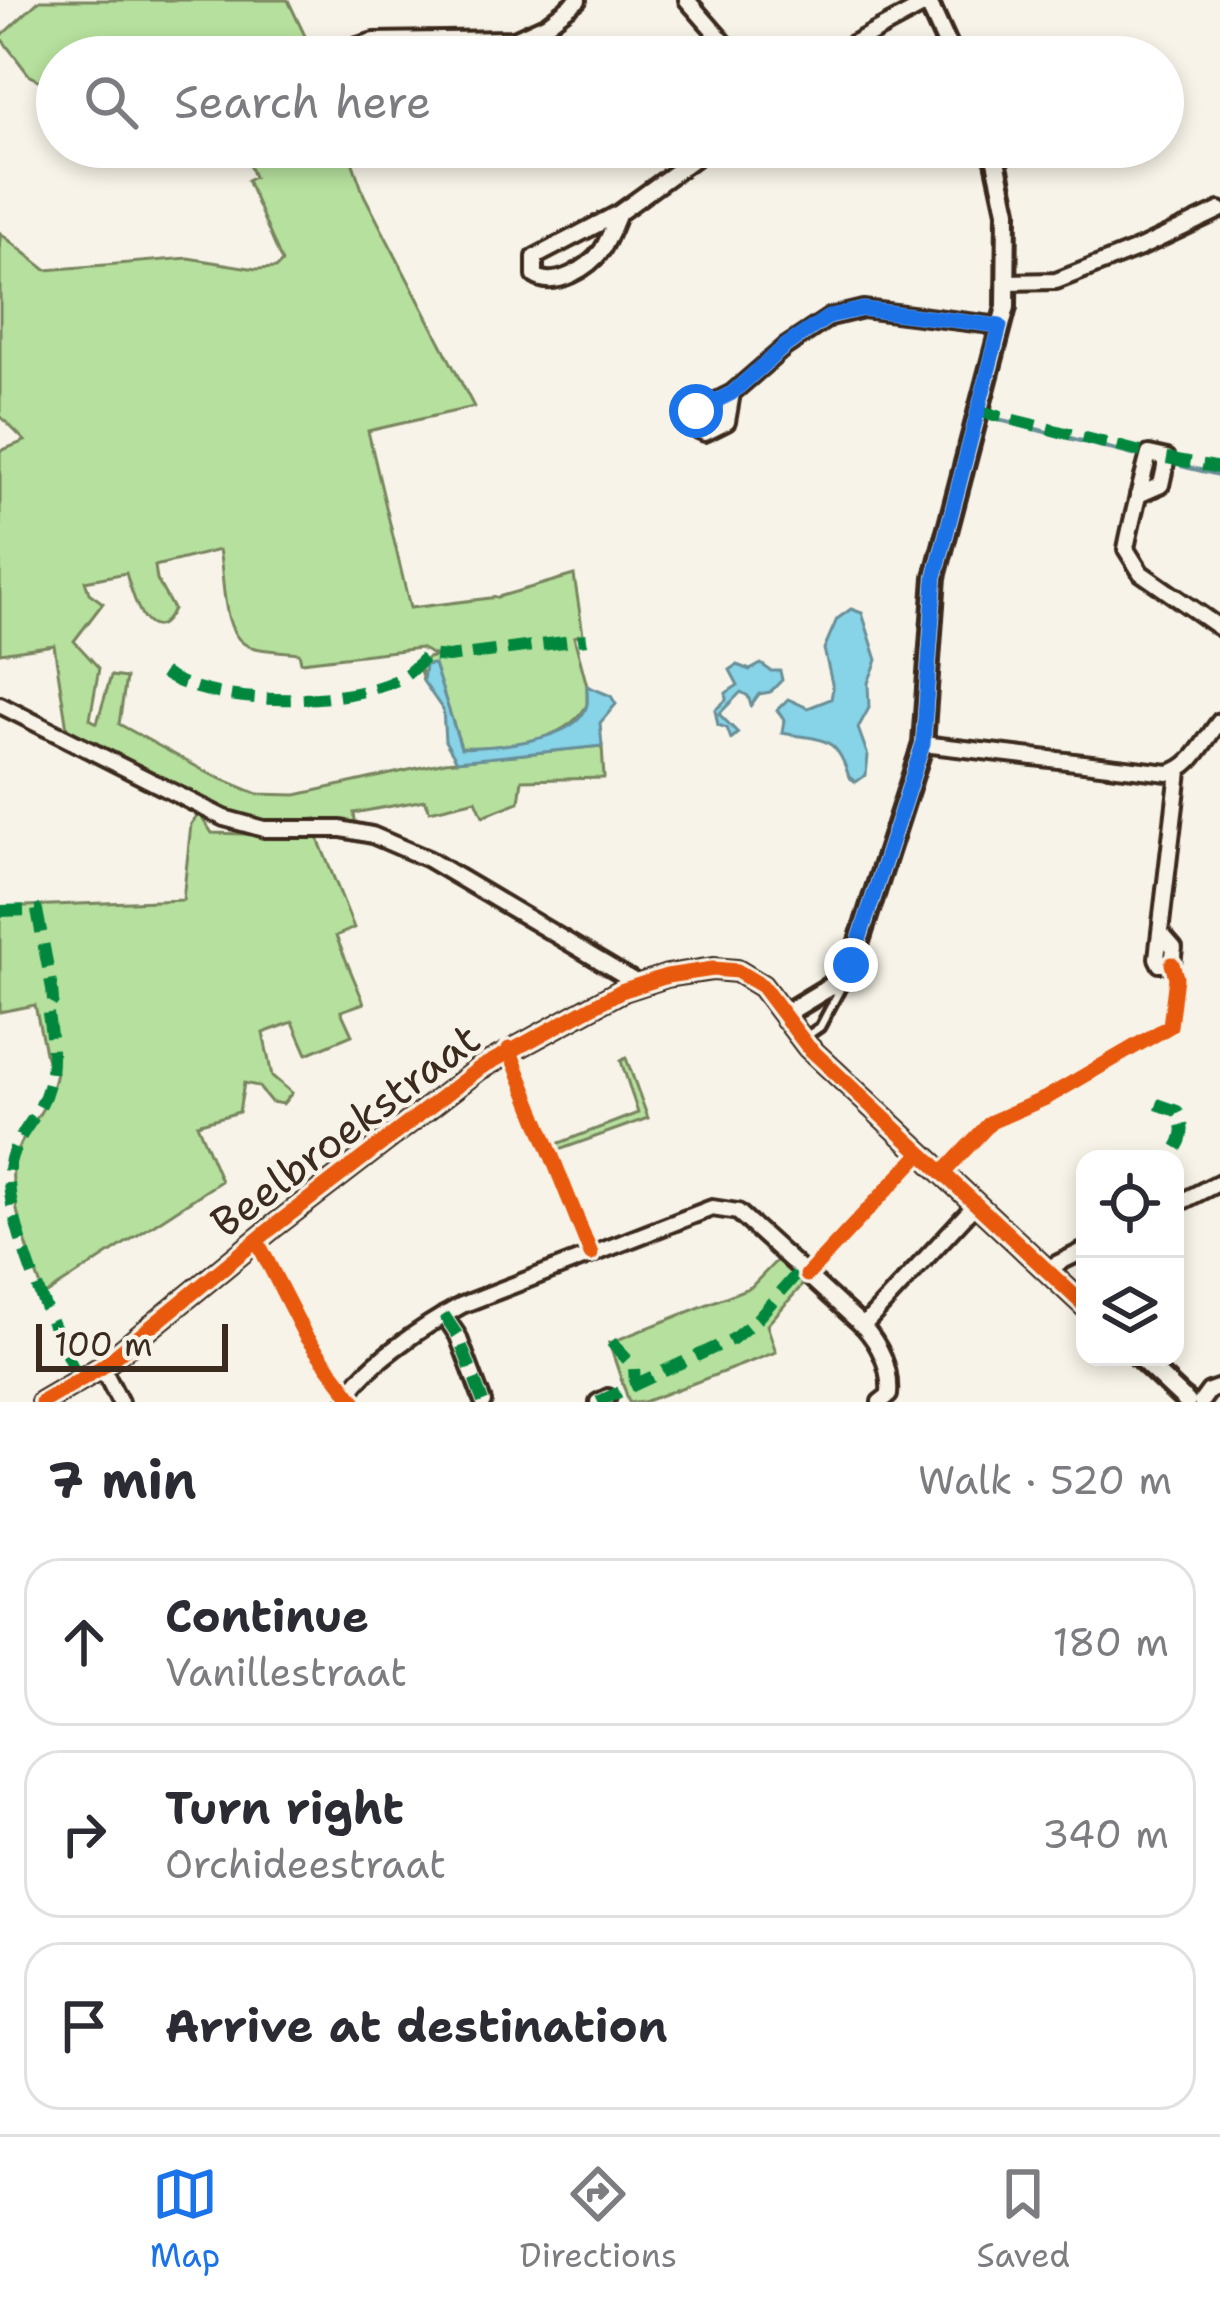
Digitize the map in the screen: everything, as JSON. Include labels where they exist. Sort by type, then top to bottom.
[{"type":"street","points":[[521,36],[547,24],[578,0]]},
{"type":"street","points":[[687,0],[719,36]]},
{"type":"street","points":[[866,36],[928,1],[943,36]]},
{"type":"street","points":[[619,213],[601,252],[559,281],[547,283],[535,277],[535,257],[619,213],[681,168]]},
{"type":"street","points":[[785,1014],[845,974],[923,744],[935,577],[1000,326],[1007,282],[1006,211],[997,168]]},
{"type":"street","points":[[1007,282],[1055,281],[1140,248],[1220,209]]},
{"type":"street","points":[[732,393],[785,346],[830,316],[863,309],[1000,326]]},
{"type":"street","points":[[1138,495],[1126,549],[1132,564],[1220,628]]},
{"type":"street","points":[[0,705],[224,818],[272,830],[341,829],[372,835],[428,859],[638,985]]},
{"type":"street","points":[[1160,932],[1179,771],[1220,722]]},
{"type":"street","points":[[923,744],[1179,771]]},
{"type":"street","name":"Beelbroekstraat","points":[[43,1402],[102,1367],[273,1227],[480,1068],[588,1006],[686,972],[736,971],[762,986],[800,1039],[1076,1297]]},
{"type":"street","points":[[1184,1200],[1220,1182]]},
{"type":"street","points":[[863,1326],[976,1204]]},
{"type":"street","points":[[346,1402],[353,1384],[444,1315],[712,1208],[727,1208],[738,1212],[875,1340],[890,1382],[889,1395],[880,1402]]},
{"type":"street","points":[[1046,1269],[1076,1254]]},
{"type":"street","points":[[444,1315],[458,1336],[483,1402]]},
{"type":"street","points":[[1149,1366],[1187,1402]]},
{"type":"street","points":[[102,1367],[120,1402]]},
{"type":"street","points":[[1201,1402],[1209,1391],[1220,1387]]},
{"type":"lane","points":[[800,1039],[820,1027],[845,974]]},
{"type":"green space","points":[[40,0],[288,0],[305,36],[36,36],[36,79],[0,37]]},
{"type":"green space","points":[[250,168],[354,168],[474,407],[368,431],[410,608],[498,597],[574,575],[583,634],[574,637],[587,705],[577,718],[548,736],[461,747],[434,665],[423,672],[423,681],[419,666],[428,658],[457,652],[433,655],[420,648],[301,662],[299,653],[251,647],[241,641],[229,619],[219,550],[155,566],[173,609],[156,626],[143,616],[126,573],[85,581],[89,593],[103,603],[74,641],[99,668],[90,719],[97,723],[111,676],[126,678],[119,724],[257,794],[296,795],[445,762],[602,746],[604,778],[522,780],[519,802],[483,816],[476,800],[430,811],[425,800],[354,813],[356,827],[319,827],[316,819],[276,824],[249,819],[68,735],[54,645],[0,653],[0,451],[25,441],[0,416],[0,233],[46,270],[188,258],[276,268],[282,262],[247,180],[254,177]]},
{"type":"green space","points":[[199,813],[212,833],[317,836],[354,928],[336,936],[364,1003],[341,1011],[352,1035],[307,1054],[293,1022],[263,1033],[272,1076],[292,1093],[283,1104],[271,1102],[258,1086],[244,1083],[239,1112],[197,1124],[221,1181],[44,1296],[15,1201],[13,1163],[46,1103],[56,1072],[49,1071],[35,1005],[0,1012],[0,907],[183,900],[191,824]]},
{"type":"green space","points":[[626,1058],[648,1118],[559,1150],[554,1145],[638,1113],[621,1061]]},
{"type":"green space","points":[[779,1258],[805,1282],[767,1325],[776,1352],[644,1402],[629,1402],[609,1343],[751,1287]]},
{"type":"water","points":[[851,609],[862,613],[877,660],[868,683],[869,708],[858,728],[868,756],[866,775],[856,782],[832,746],[782,733],[784,720],[777,710],[788,699],[808,708],[831,699],[824,649],[837,619]]},
{"type":"water","points":[[434,664],[461,748],[532,740],[568,727],[587,705],[587,686],[611,696],[616,704],[600,723],[602,746],[457,761],[445,741],[443,710],[423,681],[425,665]]},
{"type":"water","points":[[761,664],[780,671],[782,680],[751,705],[741,692],[719,714],[738,733],[731,739],[727,728],[718,725],[715,710],[738,685],[730,670],[737,665],[750,670]]},
{"type":"waterway","points":[[997,419],[1134,455]]},
{"type":"waterway","points":[[1182,466],[1220,475]]},
{"type":"marked path","points":[[978,411],[1149,454]]},
{"type":"marked path","points":[[1167,458],[1220,468]]},
{"type":"marked path","points":[[163,673],[214,692],[314,698],[375,688],[403,677],[428,655],[448,657],[587,639]]},
{"type":"marked path","points":[[0,911],[37,910],[52,989],[53,1001],[47,1007],[51,1075],[43,1101],[14,1149],[9,1184],[32,1273],[80,1380]]},
{"type":"marked path","points":[[1157,1104],[1177,1111],[1183,1131],[1174,1150]]},
{"type":"marked path","points":[[598,1402],[733,1339],[801,1269]]},
{"type":"marked path","points":[[444,1315],[458,1336],[483,1402]]},
{"type":"marked path","points":[[611,1342],[634,1367],[635,1385]]},
{"type":"cycle path","points":[[943,1173],[991,1122],[1046,1098],[1170,1026],[1176,977],[1172,964]]},
{"type":"cycle path","points":[[42,1402],[102,1367],[273,1227],[480,1068],[621,991],[667,976],[713,969],[737,971],[762,986],[808,1047],[1076,1298]]},
{"type":"cycle path","points":[[509,1049],[591,1254]]},
{"type":"cycle path","points":[[807,1275],[921,1153]]},
{"type":"cycle path","points":[[257,1241],[306,1337],[355,1402]]},
{"type":"route","points":[[696,411],[732,393],[785,346],[830,316],[863,309],[1000,326],[935,577],[923,744],[851,965]]}]
